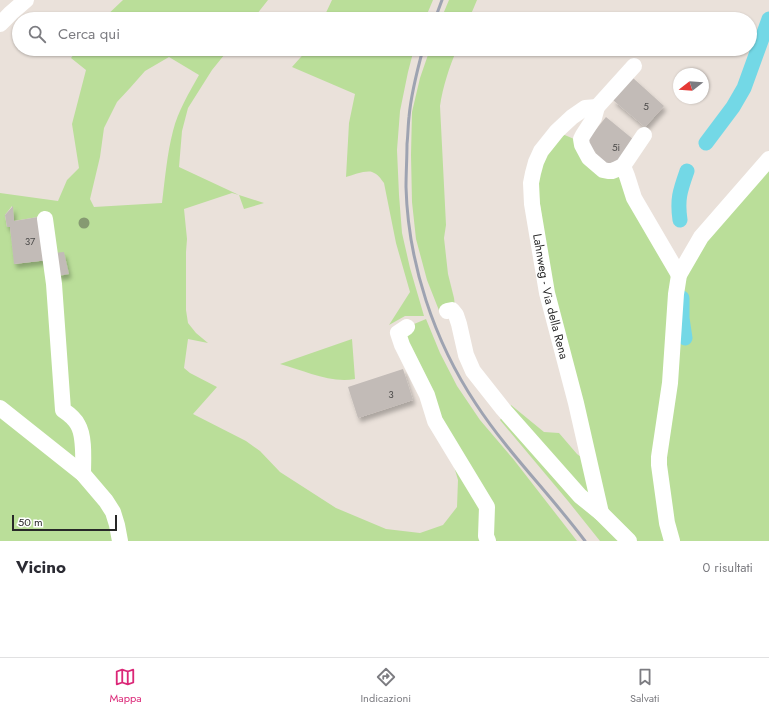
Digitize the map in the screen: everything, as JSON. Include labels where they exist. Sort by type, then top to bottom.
[{"type":"street","points":[[12,12],[26,0]]},
{"type":"street","points":[[0,24],[12,12]]},
{"type":"street","points":[[634,66],[597,107],[594,118],[581,139],[582,145],[589,158],[603,170],[612,171],[623,166],[644,135]]},
{"type":"street","name":"Lahnweg - Via della Rena","points":[[597,107],[585,108],[572,117],[557,131],[541,151],[533,173],[531,188],[532,204],[547,294],[576,403],[601,513]]},
{"type":"street","points":[[672,541],[667,523],[659,457],[670,383],[676,294],[679,275],[701,237],[769,159]]},
{"type":"street","points":[[623,166],[634,198],[679,275]]},
{"type":"street","points":[[45,219],[54,284],[63,410],[72,417],[79,426],[83,442],[83,474]]},
{"type":"street","points":[[447,311],[452,310],[456,315],[466,355],[473,371],[503,409],[580,496],[601,513],[629,541]]},
{"type":"street","points":[[407,327],[398,333],[402,345],[427,395],[434,420],[487,507],[486,536],[488,541]]},
{"type":"street","points":[[0,408],[83,474],[106,500],[113,512],[120,541]]},
{"type":"green space","points":[[123,0],[268,0],[259,12],[110,12]]},
{"type":"green space","points":[[332,0],[433,0],[428,12],[326,12]]},
{"type":"green space","points":[[449,0],[477,0],[472,12],[444,12]]},
{"type":"green space","points":[[73,56],[223,56],[212,70],[188,108],[182,131],[179,167],[239,195],[232,193],[184,209],[187,239],[186,310],[188,323],[196,333],[208,343],[188,339],[184,368],[190,373],[217,387],[193,414],[246,441],[260,451],[280,472],[336,508],[386,529],[420,533],[443,525],[457,507],[458,480],[446,439],[402,345],[407,327],[426,319],[440,353],[457,386],[480,420],[514,460],[577,541],[0,541],[0,193],[58,201],[67,180],[79,168],[72,124],[86,70],[71,58]],"holes":[[[169,57],[199,75],[181,109],[175,124],[168,158],[162,203],[94,207],[90,199],[100,157],[104,128],[117,102],[145,71]],[[12,206],[14,221],[44,216],[48,260],[15,264],[10,227],[7,227],[5,215]]]},
{"type":"green space","points":[[302,56],[412,56],[400,111],[397,150],[399,195],[402,233],[410,268],[424,316],[405,316],[389,325],[410,292],[396,243],[384,183],[376,174],[372,172],[359,173],[346,177],[349,123],[355,94],[292,67]]},
{"type":"green space","points":[[428,56],[454,56],[440,106],[446,225],[444,238],[448,274],[454,298],[456,315],[440,313],[427,280],[416,239],[412,202],[412,112],[420,78]]},
{"type":"green space","points":[[560,133],[574,139],[622,174],[679,275],[769,167],[769,541],[600,541],[500,420],[511,405],[544,432],[559,433],[577,454],[589,463],[556,330],[536,173]]},
{"type":"green space","points":[[239,195],[264,203],[244,209]]},
{"type":"green space","points":[[352,339],[355,379],[336,380],[317,376],[280,364]]},
{"type":"building","points":[[633,78],[664,106],[645,127],[613,100]]},
{"type":"building","points":[[606,117],[634,140],[611,169],[594,155],[596,152],[585,143]]},
{"type":"building","points":[[13,206],[14,221],[44,216],[48,260],[14,264],[10,227],[7,227],[5,215]]},
{"type":"building","points":[[64,252],[69,274],[58,276],[53,253]]},
{"type":"building","points":[[403,369],[413,400],[358,418],[348,387]]},
{"type":"waterway","points":[[757,52],[769,19]]},
{"type":"waterway","points":[[706,143],[733,107],[744,88],[756,56]]},
{"type":"waterway","points":[[680,220],[680,195],[687,171]]},
{"type":"waterway","points":[[682,298],[682,318],[685,338]]},
{"type":"railway","points":[[438,12],[442,0]]},
{"type":"railway","points":[[421,56],[414,83],[410,108],[406,187],[412,244],[426,300],[436,328],[448,354],[461,380],[476,404],[488,422],[515,456],[585,541]]}]
